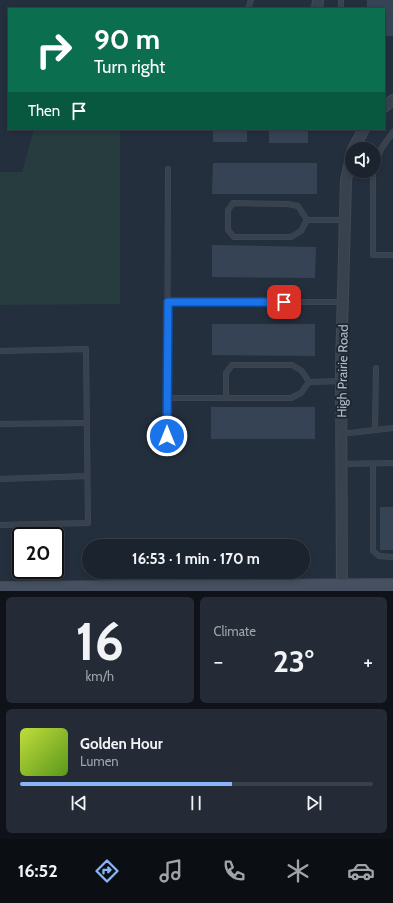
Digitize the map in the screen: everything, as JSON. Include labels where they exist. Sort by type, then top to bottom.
[{"type":"main road","points":[[0,589],[342,589],[393,586]]},
{"type":"street","points":[[385,106],[393,100]]},
{"type":"street","name":"High Prairie Road","points":[[357,142],[363,130]]},
{"type":"street","name":"High Prairie Road","points":[[342,589],[341,381],[347,178]]},
{"type":"lane","points":[[381,148],[393,132]]},
{"type":"lane","points":[[167,436],[168,169]]},
{"type":"lane","points":[[374,178],[373,255],[393,255]]},
{"type":"lane","points":[[233,203],[288,204],[298,206],[307,220],[301,231],[292,237],[234,237],[228,230],[228,210],[233,203]]},
{"type":"lane","points":[[307,220],[345,220]]},
{"type":"lane","points":[[168,302],[343,302]]},
{"type":"lane","points":[[0,351],[86,349],[88,523],[0,525]]},
{"type":"lane","points":[[226,398],[226,372],[232,366],[292,365],[302,370],[309,382]]},
{"type":"lane","points":[[375,430],[376,368]]},
{"type":"lane","points":[[309,382],[341,381]]},
{"type":"lane","points":[[167,398],[291,398],[301,393],[309,382]]},
{"type":"lane","points":[[0,424],[87,423]]},
{"type":"lane","points":[[341,434],[393,428]]},
{"type":"lane","points":[[342,464],[393,463]]},
{"type":"lane","points":[[373,464],[373,551],[379,556],[393,557]]},
{"type":"lane","points":[[0,479],[87,476]]},
{"type":"green space","points":[[34,130],[120,130],[120,304],[0,305],[0,172],[22,172]]},
{"type":"building","points":[[367,0],[393,0],[393,36],[385,36],[385,8],[367,8]]},
{"type":"building","points":[[213,130],[247,130],[247,142],[213,142]]},
{"type":"building","points":[[269,130],[308,130],[308,143],[269,143]]},
{"type":"building","points":[[213,163],[317,163],[317,194],[212,194]]},
{"type":"building","points":[[212,245],[316,247],[315,278],[212,277]]},
{"type":"building","points":[[212,324],[315,324],[315,356],[212,355]]},
{"type":"building","points":[[211,407],[315,407],[315,439],[211,439]]},
{"type":"building","points":[[380,507],[393,507],[393,550],[380,550]]},
{"type":"route","points":[[167,436],[168,302],[284,302]]}]
